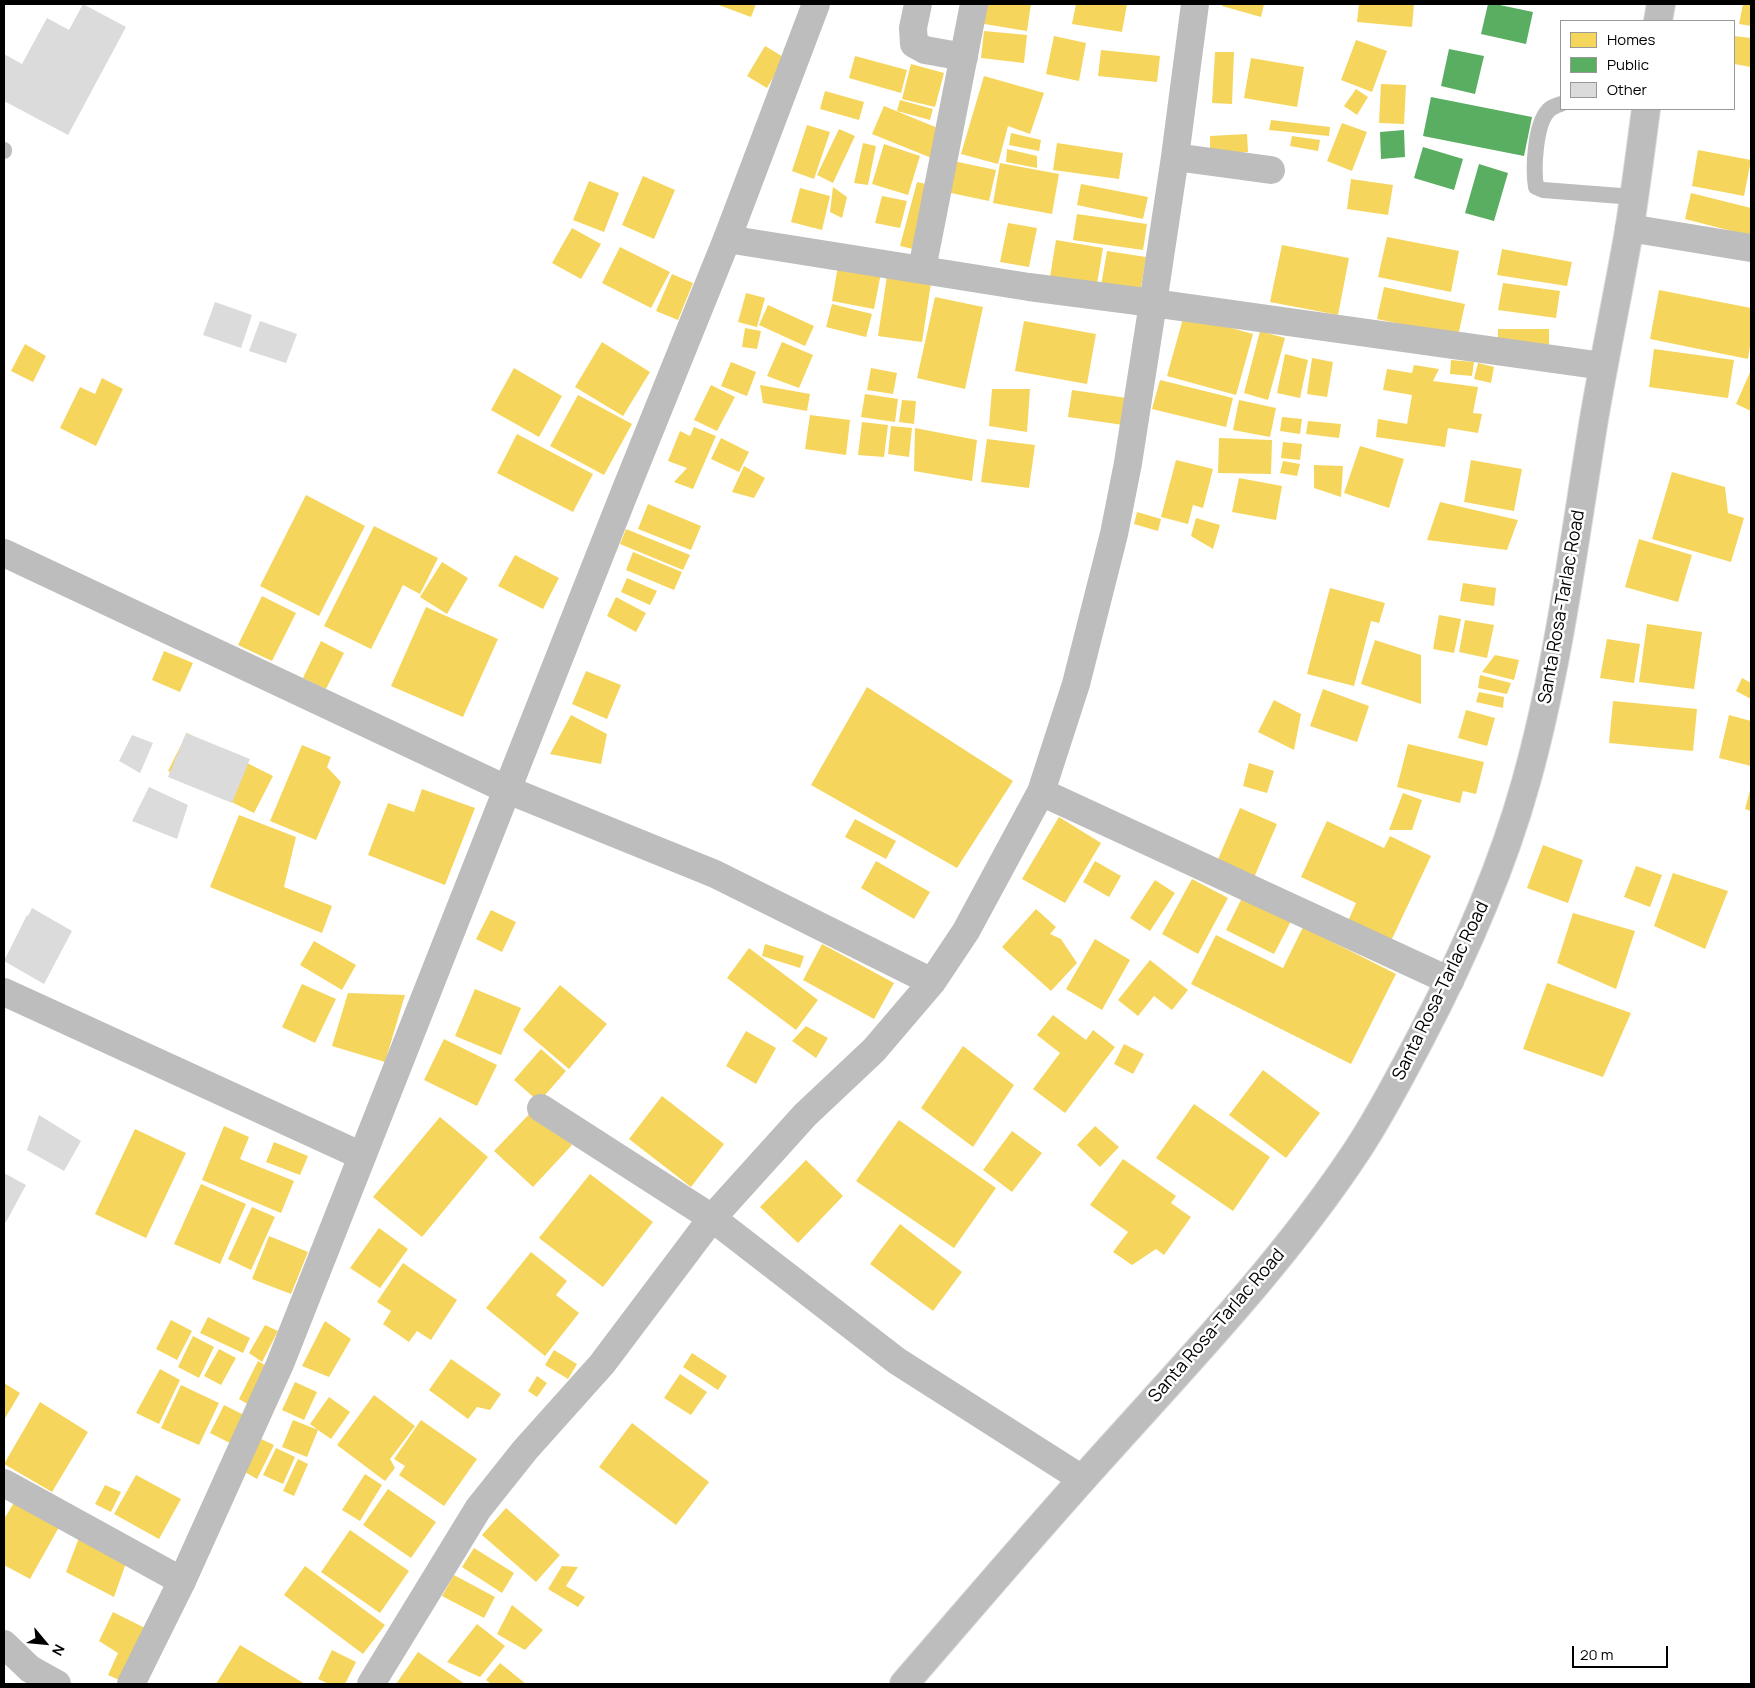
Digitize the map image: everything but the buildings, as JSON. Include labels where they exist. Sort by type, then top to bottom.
[{"type":"main road","points":[[131,1684],[182,1581],[280,1364],[624,494],[727,239],[816,4]]},
{"type":"main road","points":[[918,4],[913,28],[914,44],[925,50],[964,57]]},
{"type":"main road","points":[[922,269],[974,4]]},
{"type":"main road","points":[[371,1684],[478,1509],[525,1450],[602,1364],[712,1218],[805,1115],[874,1050],[932,982],[966,931],[1041,792],[1076,684],[1114,534],[1128,463],[1175,157],[1195,4]]},
{"type":"main road","points":[[1658,20],[1661,4]]},
{"type":"main road","name":"Santa Rosa-Tarlac Road","points":[[904,1684],[1082,1479],[1216,1331],[1274,1262],[1359,1148],[1389,1097],[1450,981],[1475,926],[1496,871],[1525,785],[1540,729],[1558,640],[1603,366],[1629,228],[1646,110]]},
{"type":"main road","points":[[1175,157],[1271,170]]},
{"type":"main road","points":[[1629,228],[1751,248]]},
{"type":"main road","points":[[727,239],[1029,287],[1603,366]]},
{"type":"main road","points":[[4,553],[508,790],[716,874],[932,982]]},
{"type":"main road","points":[[1041,792],[1450,981]]},
{"type":"main road","points":[[4,992],[362,1156]]},
{"type":"main road","points":[[541,1108],[712,1218],[897,1361],[1082,1479]]},
{"type":"main road","points":[[4,1483],[182,1581]]},
{"type":"main road","points":[[4,1644],[30,1669],[57,1684]]},
{"type":"lane","points":[[1560,104],[1548,110],[1540,126],[1534,174],[1536,187],[1543,190],[1634,197]]}]
